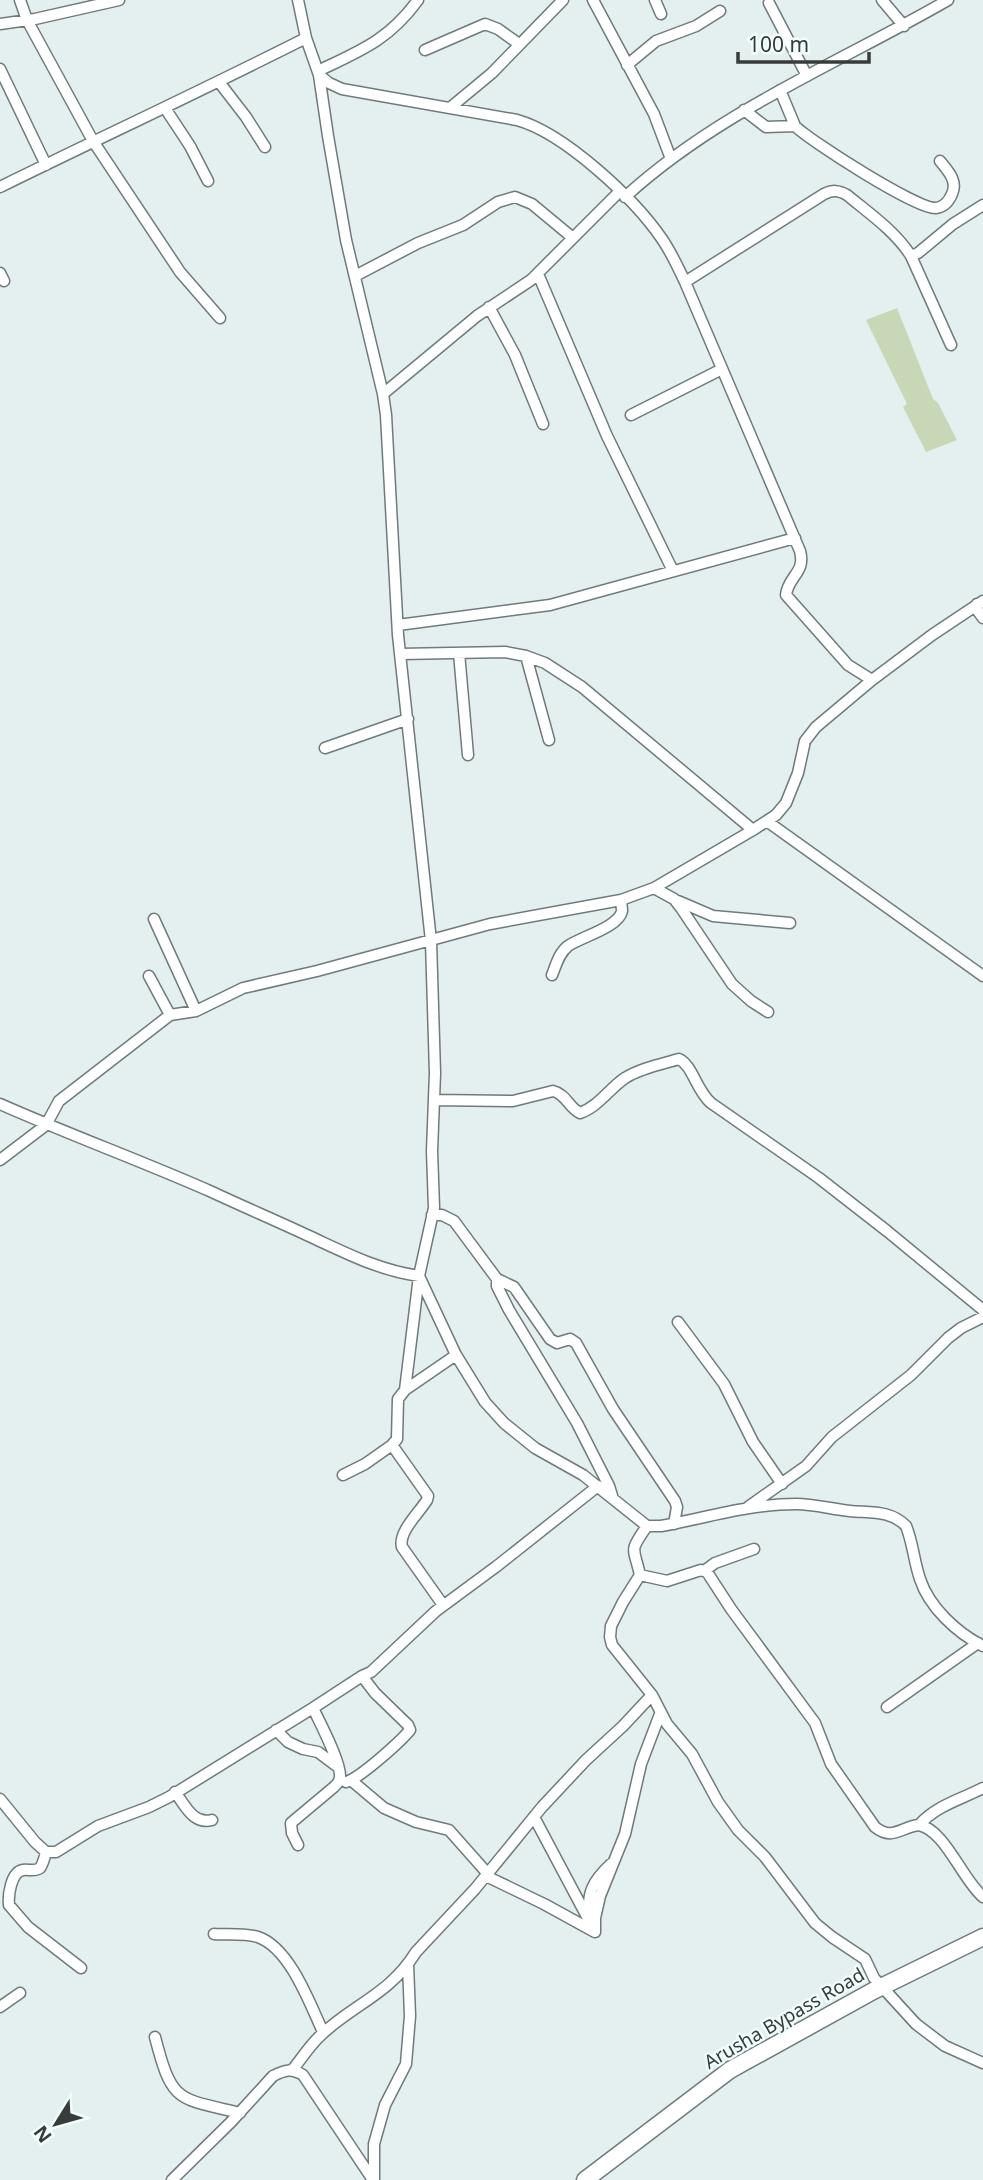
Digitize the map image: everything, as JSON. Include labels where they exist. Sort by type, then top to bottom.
[{"type":"main road","name":"Arusha Bypass Road","points":[[585,2180],[730,2070],[882,1987],[983,1937]]},
{"type":"street","points":[[20,0],[27,20],[93,141],[180,272],[220,318]]},
{"type":"street","points":[[0,24],[120,0]]},
{"type":"street","points":[[298,0],[306,38],[319,73],[336,184],[383,394],[400,654],[431,941],[434,1192],[419,1276],[405,1391]]},
{"type":"street","points":[[319,73],[387,34],[418,0]]},
{"type":"street","points":[[450,107],[487,78],[563,0]]},
{"type":"street","points":[[593,0],[654,114],[671,159]]},
{"type":"street","points":[[655,0],[661,13]]},
{"type":"street","points":[[882,0],[904,26]]},
{"type":"street","points":[[383,394],[489,307],[538,274],[622,194],[671,159],[744,110],[904,26],[943,1]]},
{"type":"street","points":[[769,3],[807,76]]},
{"type":"street","points":[[627,65],[656,41],[696,26],[720,11]]},
{"type":"street","points":[[425,50],[485,24],[498,29],[519,44]]},
{"type":"street","points":[[0,187],[306,38]]},
{"type":"street","points":[[0,69],[46,165]]},
{"type":"street","points":[[319,73],[329,83],[342,89],[517,120],[542,129],[577,152],[622,194],[662,239],[685,282],[795,538],[802,563],[786,588],[786,595],[848,665],[872,680]]},
{"type":"street","points":[[219,82],[265,147]]},
{"type":"street","points":[[780,90],[795,126],[807,137],[873,178],[931,208],[942,206],[949,200],[954,189],[951,175],[940,161]]},
{"type":"street","points":[[165,108],[190,146],[208,181]]},
{"type":"street","points":[[744,110],[766,127],[795,126]]},
{"type":"street","points":[[685,282],[832,190],[848,195],[894,234],[911,256],[951,345]]},
{"type":"street","points":[[355,276],[418,243],[463,225],[499,202],[515,197],[532,204],[573,238]]},
{"type":"street","points":[[911,256],[983,205]]},
{"type":"street","points":[[538,274],[607,436],[673,571]]},
{"type":"street","points":[[489,307],[515,355],[543,424]]},
{"type":"street","points":[[631,415],[722,369]]},
{"type":"street","points":[[398,625],[550,605],[795,538]]},
{"type":"street","points":[[0,1160],[46,1125],[59,1101],[170,1015],[196,1011],[243,988],[317,971],[490,924],[621,900],[654,888],[768,822],[786,803],[809,734],[872,680],[980,603]]},
{"type":"street","points":[[980,603],[978,611],[983,618]]},
{"type":"street","points":[[400,654],[505,652],[545,663],[582,687],[753,831]]},
{"type":"street","points":[[459,653],[468,754]]},
{"type":"street","points":[[526,656],[549,740]]},
{"type":"street","points":[[325,748],[408,719]]},
{"type":"street","points":[[768,822],[983,976]]},
{"type":"street","points":[[654,888],[713,916],[790,923]]},
{"type":"street","points":[[674,899],[732,984],[742,995],[768,1012]]},
{"type":"street","points":[[552,975],[561,953],[569,945],[618,918],[622,912],[621,900]]},
{"type":"street","points":[[154,919],[196,1011]]},
{"type":"street","points":[[149,976],[170,1015]]},
{"type":"street","points":[[433,1100],[513,1101],[553,1091],[563,1096],[580,1113],[588,1110],[625,1078],[679,1059],[687,1064],[698,1089],[711,1103],[819,1178],[983,1310]]},
{"type":"street","points":[[0,1104],[46,1125],[160,1169],[358,1260],[419,1276]]},
{"type":"street","points":[[432,1215],[442,1215],[454,1221],[497,1279],[514,1287],[554,1342],[572,1339],[578,1346],[614,1409],[675,1501],[677,1507],[674,1524]]},
{"type":"street","points":[[419,1276],[456,1355],[485,1402],[516,1434],[598,1486],[647,1526],[674,1524],[747,1508],[813,1504],[843,1511],[882,1513],[902,1521],[908,1531],[925,1590],[947,1619],[980,1644],[887,1707]]},
{"type":"street","points":[[497,1279],[497,1286],[509,1310],[577,1423],[613,1499]]},
{"type":"street","points":[[747,1508],[806,1466],[832,1437],[911,1375],[948,1338],[983,1317]]},
{"type":"street","points":[[678,1322],[724,1384],[753,1442],[782,1483]]},
{"type":"street","points":[[343,1475],[392,1446],[397,1439],[398,1399],[405,1391],[456,1355]]},
{"type":"street","points":[[392,1446],[428,1496],[400,1542],[443,1605]]},
{"type":"street","points":[[46,1852],[62,1849],[98,1826],[156,1804],[371,1672],[443,1605],[598,1486]]},
{"type":"street","points":[[640,1575],[633,1545],[647,1526]]},
{"type":"street","points":[[640,1575],[667,1581],[704,1571],[715,1563],[754,1549]]},
{"type":"street","points":[[704,1571],[711,1576],[731,1609],[815,1723],[831,1763],[875,1827],[885,1834],[892,1834],[919,1825],[926,1826],[937,1835],[969,1882],[983,1897]]},
{"type":"street","points":[[640,1575],[618,1610],[611,1626],[610,1637],[616,1651],[652,1695],[660,1714],[692,1754],[718,1802],[816,1923],[865,1959],[874,1978],[923,2030],[959,2054],[983,2063]]},
{"type":"street","points":[[352,1781],[410,1730],[362,1676]]},
{"type":"street","points":[[172,2180],[240,2113],[273,2076],[293,2069],[323,2032],[378,1994],[408,1964],[534,1817],[586,1760],[652,1695]]},
{"type":"street","points":[[313,1708],[338,1767],[339,1781]]},
{"type":"street","points":[[595,1932],[600,1896],[625,1834],[641,1764],[660,1714]]},
{"type":"street","points":[[276,1730],[288,1742],[318,1752],[338,1767]]},
{"type":"street","points":[[298,1845],[291,1823],[339,1781],[352,1781],[384,1808],[416,1822],[449,1830],[487,1875],[595,1932]]},
{"type":"street","points":[[919,1825],[934,1810],[983,1788]]},
{"type":"street","points":[[176,1792],[194,1818],[201,1822],[212,1821]]},
{"type":"street","points":[[0,1799],[34,1842],[46,1852]]},
{"type":"street","points":[[534,1817],[595,1932]]},
{"type":"street","points":[[46,1852],[37,1870],[22,1870],[17,1873],[10,1887],[9,1905],[28,1927],[81,1968]]},
{"type":"street","points":[[214,1934],[259,1938],[274,1948],[290,1966],[323,2032]]},
{"type":"street","points":[[374,2180],[374,2144],[385,2105],[406,2064],[410,2016],[408,1964]]},
{"type":"street","points":[[0,2007],[20,1993]]},
{"type":"street","points":[[155,2037],[167,2078],[174,2090],[194,2102],[240,2113]]},
{"type":"street","points":[[293,2069],[303,2075],[374,2180]]},
{"type":"green space","points":[[897,308],[933,399],[938,403],[957,440],[926,452],[903,407],[907,404],[866,320]]}]
